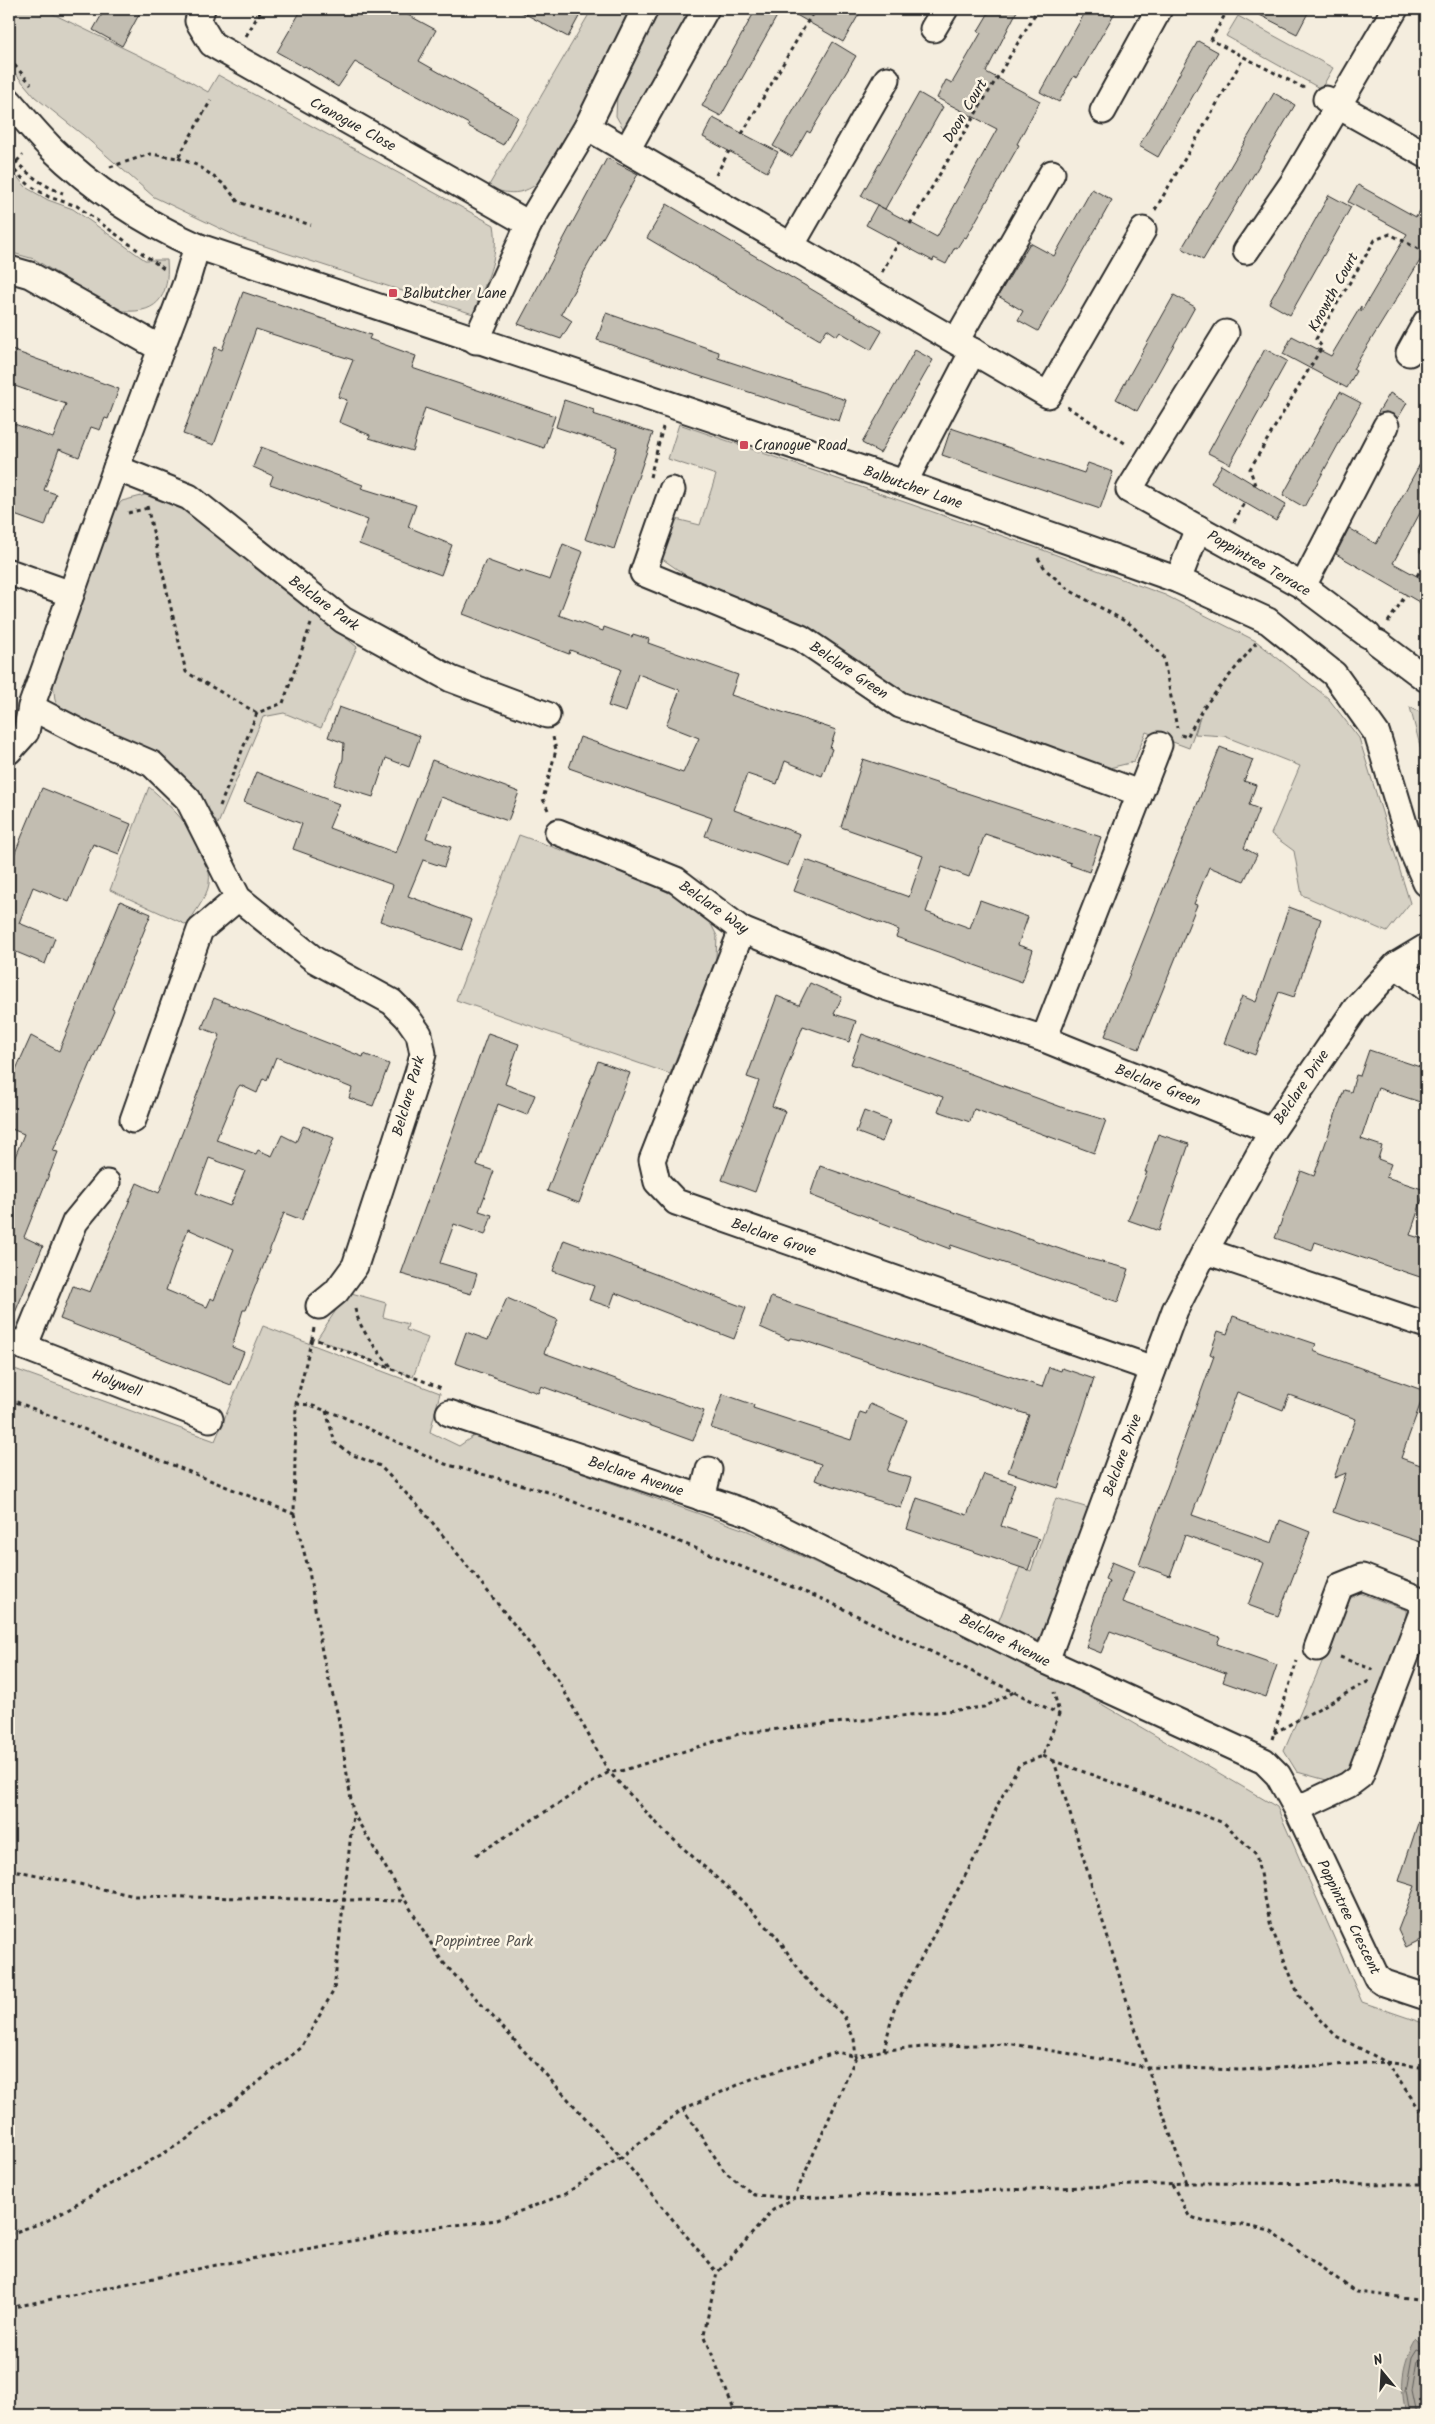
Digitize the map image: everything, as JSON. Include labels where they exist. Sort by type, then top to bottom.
[{"type":"street","name":"Cranogue Close","points":[[202,9],[198,21],[212,44],[529,224]]},
{"type":"street","points":[[476,341],[529,224],[588,127],[645,9]]},
{"type":"street","points":[[627,150],[706,9]]},
{"type":"street","points":[[1103,111],[1159,9]]},
{"type":"street","points":[[1246,252],[1292,184],[1332,102],[1395,9]]},
{"type":"street","points":[[791,246],[887,79]]},
{"type":"street","name":"Balbutcher Lane","points":[[9,101],[50,147],[95,186],[171,235],[197,246],[904,483],[1178,580],[1268,621],[1334,674],[1377,734],[1415,821],[1413,853],[1426,883]]},
{"type":"street","points":[[1332,102],[1426,155]]},
{"type":"street","points":[[588,127],[964,346],[1052,387],[1143,230]]},
{"type":"street","points":[[904,483],[964,346],[1052,173]]},
{"type":"street","points":[[9,751],[26,732],[31,707],[116,468],[186,283],[197,246]]},
{"type":"street","points":[[9,269],[30,275],[160,348]]},
{"type":"street","points":[[1409,353],[1426,322]]},
{"type":"street","name":"Poppintree Terrace","points":[[1226,333],[1130,490],[1304,586],[1377,635],[1426,679]]},
{"type":"street","points":[[1304,586],[1386,426]]},
{"type":"street","name":"Belclare Park","points":[[116,468],[189,497],[312,614],[343,620],[451,679],[546,715]]},
{"type":"street","name":"Belclare Green","points":[[672,490],[643,573],[801,638],[900,705],[1139,793]]},
{"type":"street","name":"Poppintree Terrace","points":[[1178,580],[1198,528]]},
{"type":"street","points":[[9,572],[71,594]]},
{"type":"street","name":"Belclare Park","points":[[31,707],[83,734],[152,764],[188,798],[238,898],[315,960],[392,1002],[407,1017],[418,1034],[423,1054],[418,1073],[355,1266],[336,1292],[319,1306]]},
{"type":"street","points":[[1044,1039],[1159,745]]},
{"type":"street","name":"Belclare Way","points":[[558,832],[676,880],[742,930],[870,981]]},
{"type":"street","points":[[132,1120],[200,930],[238,898]]},
{"type":"street","name":"Belclare Grove","points":[[742,930],[652,1160],[657,1182],[676,1202],[1153,1369]]},
{"type":"street","name":"Belclare Drive","points":[[1046,1661],[1175,1310],[1205,1252],[1272,1131],[1356,1008],[1396,965],[1426,947]]},
{"type":"street","points":[[1396,965],[1426,988]]},
{"type":"street","name":"Belclare Green","points":[[870,981],[1044,1039],[1272,1131]]},
{"type":"street","name":"Holywell","points":[[107,1183],[75,1222],[16,1344],[210,1419]]},
{"type":"street","points":[[1205,1252],[1426,1325]]},
{"type":"street","name":"Belclare Avenue","points":[[448,1413],[751,1514],[1046,1661],[1264,1761],[1278,1775],[1297,1809]]},
{"type":"street","points":[[702,1498],[709,1470]]},
{"type":"street","points":[[1297,1809],[1348,1785],[1360,1776],[1388,1676],[1426,1602],[1362,1577],[1340,1586],[1317,1648]]},
{"type":"street","name":"Poppintree Crescent","points":[[1297,1809],[1377,1978],[1426,1997]]},
{"type":"path","points":[[234,57],[262,9]]},
{"type":"path","points":[[742,134],[815,9]]},
{"type":"path","name":"Doon Court","points":[[910,224],[1038,9]]},
{"type":"path","points":[[1228,9],[1212,40],[1332,102]]},
{"type":"path","points":[[1143,230],[1244,57]]},
{"type":"path","points":[[9,60],[31,84]]},
{"type":"path","points":[[178,158],[211,100]]},
{"type":"path","points":[[110,167],[150,154],[178,158],[199,166],[226,186],[238,202],[311,225]]},
{"type":"path","points":[[23,155],[10,166],[29,185],[49,197],[77,206],[140,253],[186,283]]},
{"type":"path","name":"Knowth Court","points":[[1255,485],[1250,469],[1322,347],[1316,338],[1375,240],[1390,234],[1424,252],[1426,249]]},
{"type":"path","points":[[871,292],[899,242]]},
{"type":"path","points":[[1052,387],[1134,449]]},
{"type":"path","points":[[669,404],[649,480],[672,490]]},
{"type":"path","points":[[140,479],[186,672],[257,713]]},
{"type":"path","points":[[125,515],[130,511],[154,508]]},
{"type":"path","points":[[1426,542],[1421,551],[1426,555]]},
{"type":"path","points":[[1036,555],[1046,570],[1069,590],[1130,624],[1163,656],[1179,734],[1187,737],[1204,708],[1258,640]]},
{"type":"path","points":[[1418,576],[1426,560]]},
{"type":"path","points":[[1377,635],[1406,595]]},
{"type":"path","points":[[213,804],[218,812],[257,713],[283,703],[312,614]]},
{"type":"path","points":[[546,715],[556,750],[543,800],[558,832]]},
{"type":"path","points":[[342,1284],[356,1288],[353,1302],[358,1320],[367,1337],[395,1370]]},
{"type":"path","points":[[9,2234],[45,2222],[183,2142],[301,2048],[334,1990],[353,1813],[338,1716],[322,1652],[309,1571],[294,1514],[296,1404],[319,1306]]},
{"type":"path","points":[[312,1338],[454,1393],[448,1413]]},
{"type":"path","points":[[9,1398],[294,1514]]},
{"type":"path","points":[[296,1404],[310,1405],[326,1410],[445,1464],[548,1492],[685,1544],[826,1601],[1059,1714]]},
{"type":"path","points":[[326,1410],[335,1443],[351,1454],[380,1466],[424,1512],[558,1680],[609,1772],[664,1831],[738,1897],[776,1936],[805,1978],[844,2016],[854,2040],[856,2057],[794,2198],[773,2210],[717,2273],[704,2334],[736,2415]]},
{"type":"path","points":[[1264,1761],[1303,1644],[1388,1676]]},
{"type":"path","points":[[1043,1756],[1059,1714],[1046,1661]]},
{"type":"path","points":[[1273,1734],[1388,1676]]},
{"type":"path","points":[[476,1855],[609,1772],[621,1771],[742,1733],[984,1707],[1014,1692]]},
{"type":"path","points":[[884,2050],[894,2009],[979,1850],[999,1802],[1020,1765],[1043,1756],[1224,1823],[1256,1854],[1271,1927],[1299,1996],[1336,2036],[1386,2062],[1426,2118]]},
{"type":"path","points":[[1054,1761],[1147,2067],[1187,2183]]},
{"type":"path","points":[[353,1813],[440,1960],[621,2157],[717,2273]]},
{"type":"path","points":[[9,1869],[135,1896],[406,1901]]},
{"type":"path","points":[[9,2308],[217,2265],[407,2231],[497,2220],[565,2194],[621,2157],[683,2110],[754,2078],[838,2052],[856,2057],[884,2050],[1013,2044],[1147,2067],[1242,2070],[1386,2062],[1426,2068]]},
{"type":"path","points":[[683,2110],[725,2172],[754,2195],[794,2198],[1187,2183],[1426,2184]]},
{"type":"path","points":[[1172,2184],[1189,2216],[1205,2222],[1242,2224],[1270,2230],[1356,2292],[1426,2300]]},
{"type":"path","points":[[1426,2304],[1420,2321],[1426,2327]]},
{"type":"green space","points":[[9,9],[50,9],[49,12],[175,73],[208,92],[218,75],[494,225],[495,249],[493,260],[473,314],[240,238],[154,197],[83,135],[35,97],[9,66]]},
{"type":"green space","points":[[592,9],[632,9],[599,80],[545,177],[532,187],[519,192],[504,192],[488,187]]},
{"type":"green space","points":[[657,9],[695,9],[627,135],[616,116],[617,95]]},
{"type":"green space","points":[[1238,16],[1333,68],[1321,89],[1226,36]]},
{"type":"green space","points":[[9,168],[27,188],[48,200],[73,209],[145,260],[167,260],[166,285],[163,295],[158,302],[151,307],[141,310],[116,310],[34,259],[9,252]]},
{"type":"green space","points":[[679,424],[1043,550],[1165,595],[1256,641],[1328,698],[1359,738],[1410,903],[1387,932],[1302,895],[1294,851],[1271,834],[1300,766],[1224,736],[1195,734],[1200,717],[1189,748],[1146,732],[1134,762],[1105,769],[1012,737],[891,687],[849,654],[812,634],[684,574],[661,558],[672,518],[700,525],[716,475],[668,459]]},
{"type":"green space","points":[[149,494],[163,498],[212,526],[357,647],[321,728],[284,713],[263,717],[218,824],[179,774],[60,712],[55,700],[53,683],[113,511],[122,501]]},
{"type":"green space","points":[[1410,707],[1426,716],[1426,769]]},
{"type":"green space","points":[[149,787],[170,806],[190,830],[199,843],[209,871],[208,889],[187,925],[110,890]]},
{"type":"green space","points":[[519,835],[581,857],[590,855],[686,901],[708,918],[717,936],[716,958],[670,1074],[456,1000]]},
{"type":"green space","points":[[348,1292],[386,1303],[383,1317],[408,1324],[406,1330],[428,1338],[413,1377],[317,1339]]},
{"type":"green space","name":"Poppintree Park","points":[[263,1326],[440,1393],[430,1432],[459,1446],[475,1435],[748,1531],[1040,1668],[1277,1807],[1362,2002],[1426,2024],[1426,2415],[9,2415],[9,1367],[215,1441]]},
{"type":"green space","points":[[1056,1498],[1098,1511],[1045,1656],[994,1633],[1020,1567],[1031,1571]]},
{"type":"green space","points":[[1360,1593],[1406,1610],[1407,1632],[1359,1760],[1330,1781],[1297,1772],[1284,1751],[1325,1655],[1342,1603]]},
{"type":"water","points":[[1416,2339],[1426,2349],[1426,2415],[1406,2415],[1403,2376],[1407,2358]]},
{"type":"building","points":[[105,9],[142,9],[122,46],[93,30]]},
{"type":"building","points":[[302,9],[397,9],[436,30],[419,61],[518,117],[503,145],[468,126],[469,124],[355,62],[338,87],[305,66],[277,52]]},
{"type":"building","points":[[516,9],[583,9],[568,37]]},
{"type":"building","points":[[756,9],[781,9],[721,116],[702,106]]},
{"type":"building","points":[[786,9],[862,9],[843,42]]},
{"type":"building","points":[[991,9],[1018,9],[986,72],[1040,101],[1017,144],[1019,145],[966,238],[964,237],[957,248],[955,247],[946,264],[934,258],[933,261],[866,225],[877,205],[937,237],[997,129],[937,98],[946,80],[952,83],[981,33],[978,31]]},
{"type":"building","points":[[1087,9],[1117,9],[1077,78],[1074,76],[1059,102],[1040,92]]},
{"type":"building","points":[[1248,9],[1310,9],[1297,34]]},
{"type":"building","points":[[1198,41],[1218,52],[1158,157],[1139,146]]},
{"type":"building","points":[[833,42],[856,56],[810,133],[807,131],[792,157],[773,146]]},
{"type":"building","points":[[919,93],[943,107],[885,209],[861,196]]},
{"type":"building","points":[[1274,93],[1295,105],[1203,260],[1182,248]]},
{"type":"building","points":[[713,118],[778,152],[767,172],[703,137]]},
{"type":"building","points":[[607,158],[638,174],[561,314],[572,321],[561,339],[518,324]]},
{"type":"building","points":[[1358,185],[1416,217],[1426,201],[1426,251],[1353,369],[1356,371],[1347,388],[1283,354],[1292,336],[1331,356],[1361,306],[1361,312],[1407,234],[1348,202]]},
{"type":"building","points":[[1092,189],[1112,200],[1038,331],[1018,320],[1023,311],[998,296],[1030,243],[1054,256]]},
{"type":"building","points":[[1329,195],[1351,207],[1290,315],[1269,303]]},
{"type":"building","points":[[667,204],[882,331],[871,350],[840,332],[837,336],[827,329],[820,340],[647,238]]},
{"type":"building","points":[[243,292],[371,335],[369,339],[416,356],[412,368],[555,416],[544,448],[425,408],[412,451],[369,438],[370,435],[339,422],[347,400],[338,397],[353,360],[256,329],[214,445],[183,434],[215,347],[222,350]]},
{"type":"building","points":[[1174,295],[1195,307],[1137,411],[1116,399]]},
{"type":"building","points":[[606,313],[719,352],[718,358],[846,400],[839,421],[696,375],[597,340]]},
{"type":"building","points":[[9,349],[119,389],[108,419],[105,418],[100,430],[91,427],[79,457],[59,449],[44,490],[56,494],[45,526],[9,513],[9,422],[53,438],[66,404],[9,384]]},
{"type":"building","points":[[1265,349],[1287,361],[1230,464],[1208,453]]},
{"type":"building","points":[[915,350],[933,360],[880,453],[862,443]]},
{"type":"building","points":[[1340,392],[1361,403],[1304,507],[1283,495]]},
{"type":"building","points":[[1390,393],[1407,403],[1398,418],[1386,412],[1377,414]]},
{"type":"building","points":[[564,400],[594,410],[593,414],[653,433],[614,549],[585,539],[617,447],[556,427]]},
{"type":"building","points":[[951,428],[1084,473],[1088,463],[1113,472],[1100,509],[942,455]]},
{"type":"building","points":[[261,447],[363,485],[361,488],[416,505],[408,527],[452,545],[441,575],[359,544],[368,520],[270,484],[273,476],[253,467]]},
{"type":"building","points":[[1426,453],[1426,502],[1393,563],[1426,581],[1426,606],[1336,554],[1349,528],[1376,544]]},
{"type":"building","points":[[1222,465],[1286,504],[1276,521],[1211,483]]},
{"type":"building","points":[[563,544],[583,552],[559,615],[603,631],[604,627],[632,637],[633,634],[649,639],[648,643],[738,675],[731,695],[836,730],[830,748],[832,749],[822,776],[785,761],[777,784],[747,774],[734,810],[800,834],[788,866],[705,836],[712,818],[569,768],[580,737],[683,773],[699,738],[666,725],[680,690],[638,674],[626,712],[608,706],[621,669],[570,650],[569,654],[463,614],[486,560],[519,572],[520,570],[550,580]]},
{"type":"building","points":[[339,707],[420,736],[409,767],[386,758],[373,797],[334,785],[343,759],[344,743],[328,737]]},
{"type":"building","points":[[1220,747],[1253,760],[1244,781],[1256,785],[1249,805],[1259,809],[1244,848],[1257,855],[1244,881],[1209,867],[1194,904],[1197,905],[1139,1049],[1105,1036]]},
{"type":"building","points":[[863,759],[1101,837],[1089,872],[1070,865],[1071,863],[985,834],[969,877],[942,867],[926,912],[970,928],[980,900],[1028,917],[1018,945],[1033,950],[1022,982],[896,937],[899,930],[794,891],[806,860],[909,897],[923,856],[841,827]]},
{"type":"building","points":[[432,760],[519,792],[508,821],[441,797],[426,838],[451,847],[444,867],[423,860],[408,896],[472,920],[461,950],[380,921],[393,885],[293,849],[302,824],[244,802],[256,772],[339,804],[329,828],[396,853]]},
{"type":"building","points":[[42,788],[131,824],[119,854],[93,844],[69,902],[33,887],[19,923],[55,938],[45,964],[9,949],[9,867]]},
{"type":"building","points":[[120,901],[151,914],[112,1009],[114,1010],[53,1151],[58,1152],[24,1237],[43,1246],[9,1327],[9,1172],[24,1134],[9,1128],[9,1085],[31,1036],[59,1051]]},
{"type":"building","points":[[1289,907],[1321,919],[1294,997],[1279,992],[1255,1055],[1224,1043],[1242,996],[1256,1002]]},
{"type":"building","points":[[810,983],[842,997],[834,1014],[856,1021],[849,1042],[803,1026],[772,1106],[785,1111],[755,1192],[722,1180],[759,1081],[747,1077],[777,996],[799,1005]]},
{"type":"building","points":[[214,998],[363,1057],[364,1054],[389,1064],[373,1106],[349,1098],[352,1088],[276,1057],[267,1080],[263,1078],[257,1093],[240,1085],[237,1089],[216,1140],[256,1154],[258,1150],[272,1156],[282,1135],[296,1142],[303,1126],[334,1138],[302,1220],[284,1213],[246,1310],[243,1310],[232,1347],[244,1352],[231,1385],[60,1319],[73,1286],[90,1292],[137,1183],[159,1193],[220,1035],[202,1028]],"holes":[[[209,1158],[245,1171],[230,1206],[196,1193]],[[188,1229],[234,1249],[214,1300],[211,1298],[207,1307],[166,1290]]]},
{"type":"building","points":[[488,1033],[519,1044],[505,1084],[535,1095],[527,1115],[498,1104],[477,1165],[494,1171],[479,1211],[492,1215],[485,1235],[454,1224],[440,1263],[477,1274],[471,1294],[401,1274]]},
{"type":"building","points":[[862,1034],[1064,1108],[1106,1120],[1094,1153],[974,1109],[970,1122],[938,1111],[943,1097],[851,1064]]},
{"type":"building","points":[[1369,1050],[1426,1069],[1426,1104],[1378,1088],[1361,1139],[1382,1146],[1378,1159],[1391,1164],[1386,1177],[1425,1190],[1410,1235],[1426,1240],[1426,1279],[1315,1242],[1312,1251],[1275,1238],[1301,1171],[1314,1176],[1344,1090],[1351,1092],[1356,1075],[1360,1076]]},
{"type":"building","points":[[598,1061],[630,1073],[579,1203],[547,1191]]},
{"type":"building","points":[[864,1111],[890,1121],[882,1142],[856,1132]]},
{"type":"building","points":[[1158,1134],[1189,1144],[1159,1231],[1128,1220],[1147,1172],[1145,1172]]},
{"type":"building","points":[[820,1166],[1086,1258],[1129,1269],[1118,1302],[951,1245],[950,1249],[810,1195]]},
{"type":"building","points":[[564,1240],[746,1308],[734,1339],[615,1293],[610,1307],[589,1300],[594,1286],[553,1271]]},
{"type":"building","points":[[771,1297],[1042,1387],[1049,1367],[1061,1371],[1062,1368],[1094,1379],[1058,1488],[1008,1472],[1029,1415],[802,1340],[790,1338],[789,1340],[760,1327]]},
{"type":"building","points":[[507,1298],[558,1320],[544,1353],[704,1411],[693,1441],[541,1386],[538,1393],[455,1363],[466,1332],[488,1340]]},
{"type":"building","points":[[1233,1316],[1316,1344],[1313,1351],[1425,1391],[1401,1458],[1426,1467],[1426,1544],[1333,1512],[1346,1473],[1334,1478],[1356,1419],[1289,1395],[1283,1410],[1237,1392],[1192,1515],[1272,1543],[1280,1520],[1310,1532],[1278,1616],[1248,1605],[1264,1563],[1185,1535],[1170,1576],[1139,1565],[1214,1356],[1210,1354],[1218,1331],[1227,1334]]},
{"type":"building","points":[[723,1394],[754,1405],[753,1408],[851,1440],[860,1412],[866,1414],[870,1404],[907,1420],[887,1471],[911,1478],[901,1508],[815,1480],[821,1464],[711,1428]]},
{"type":"building","points":[[984,1474],[1015,1484],[1001,1526],[1039,1539],[1028,1570],[907,1529],[917,1498],[967,1515]]},
{"type":"building","points":[[1112,1562],[1134,1571],[1122,1602],[1220,1637],[1217,1644],[1277,1665],[1266,1697],[1223,1682],[1226,1673],[1110,1631],[1101,1653],[1086,1647],[1109,1581],[1105,1579]]},
{"type":"building","points":[[1423,1808],[1426,1809],[1426,1937],[1406,1947],[1398,1930],[1415,1886],[1399,1881]]},
{"type":"place","name":"Balbutcher Lane","points":[[393,293]]},
{"type":"place","name":"Cranogue Road","points":[[744,445]]}]
